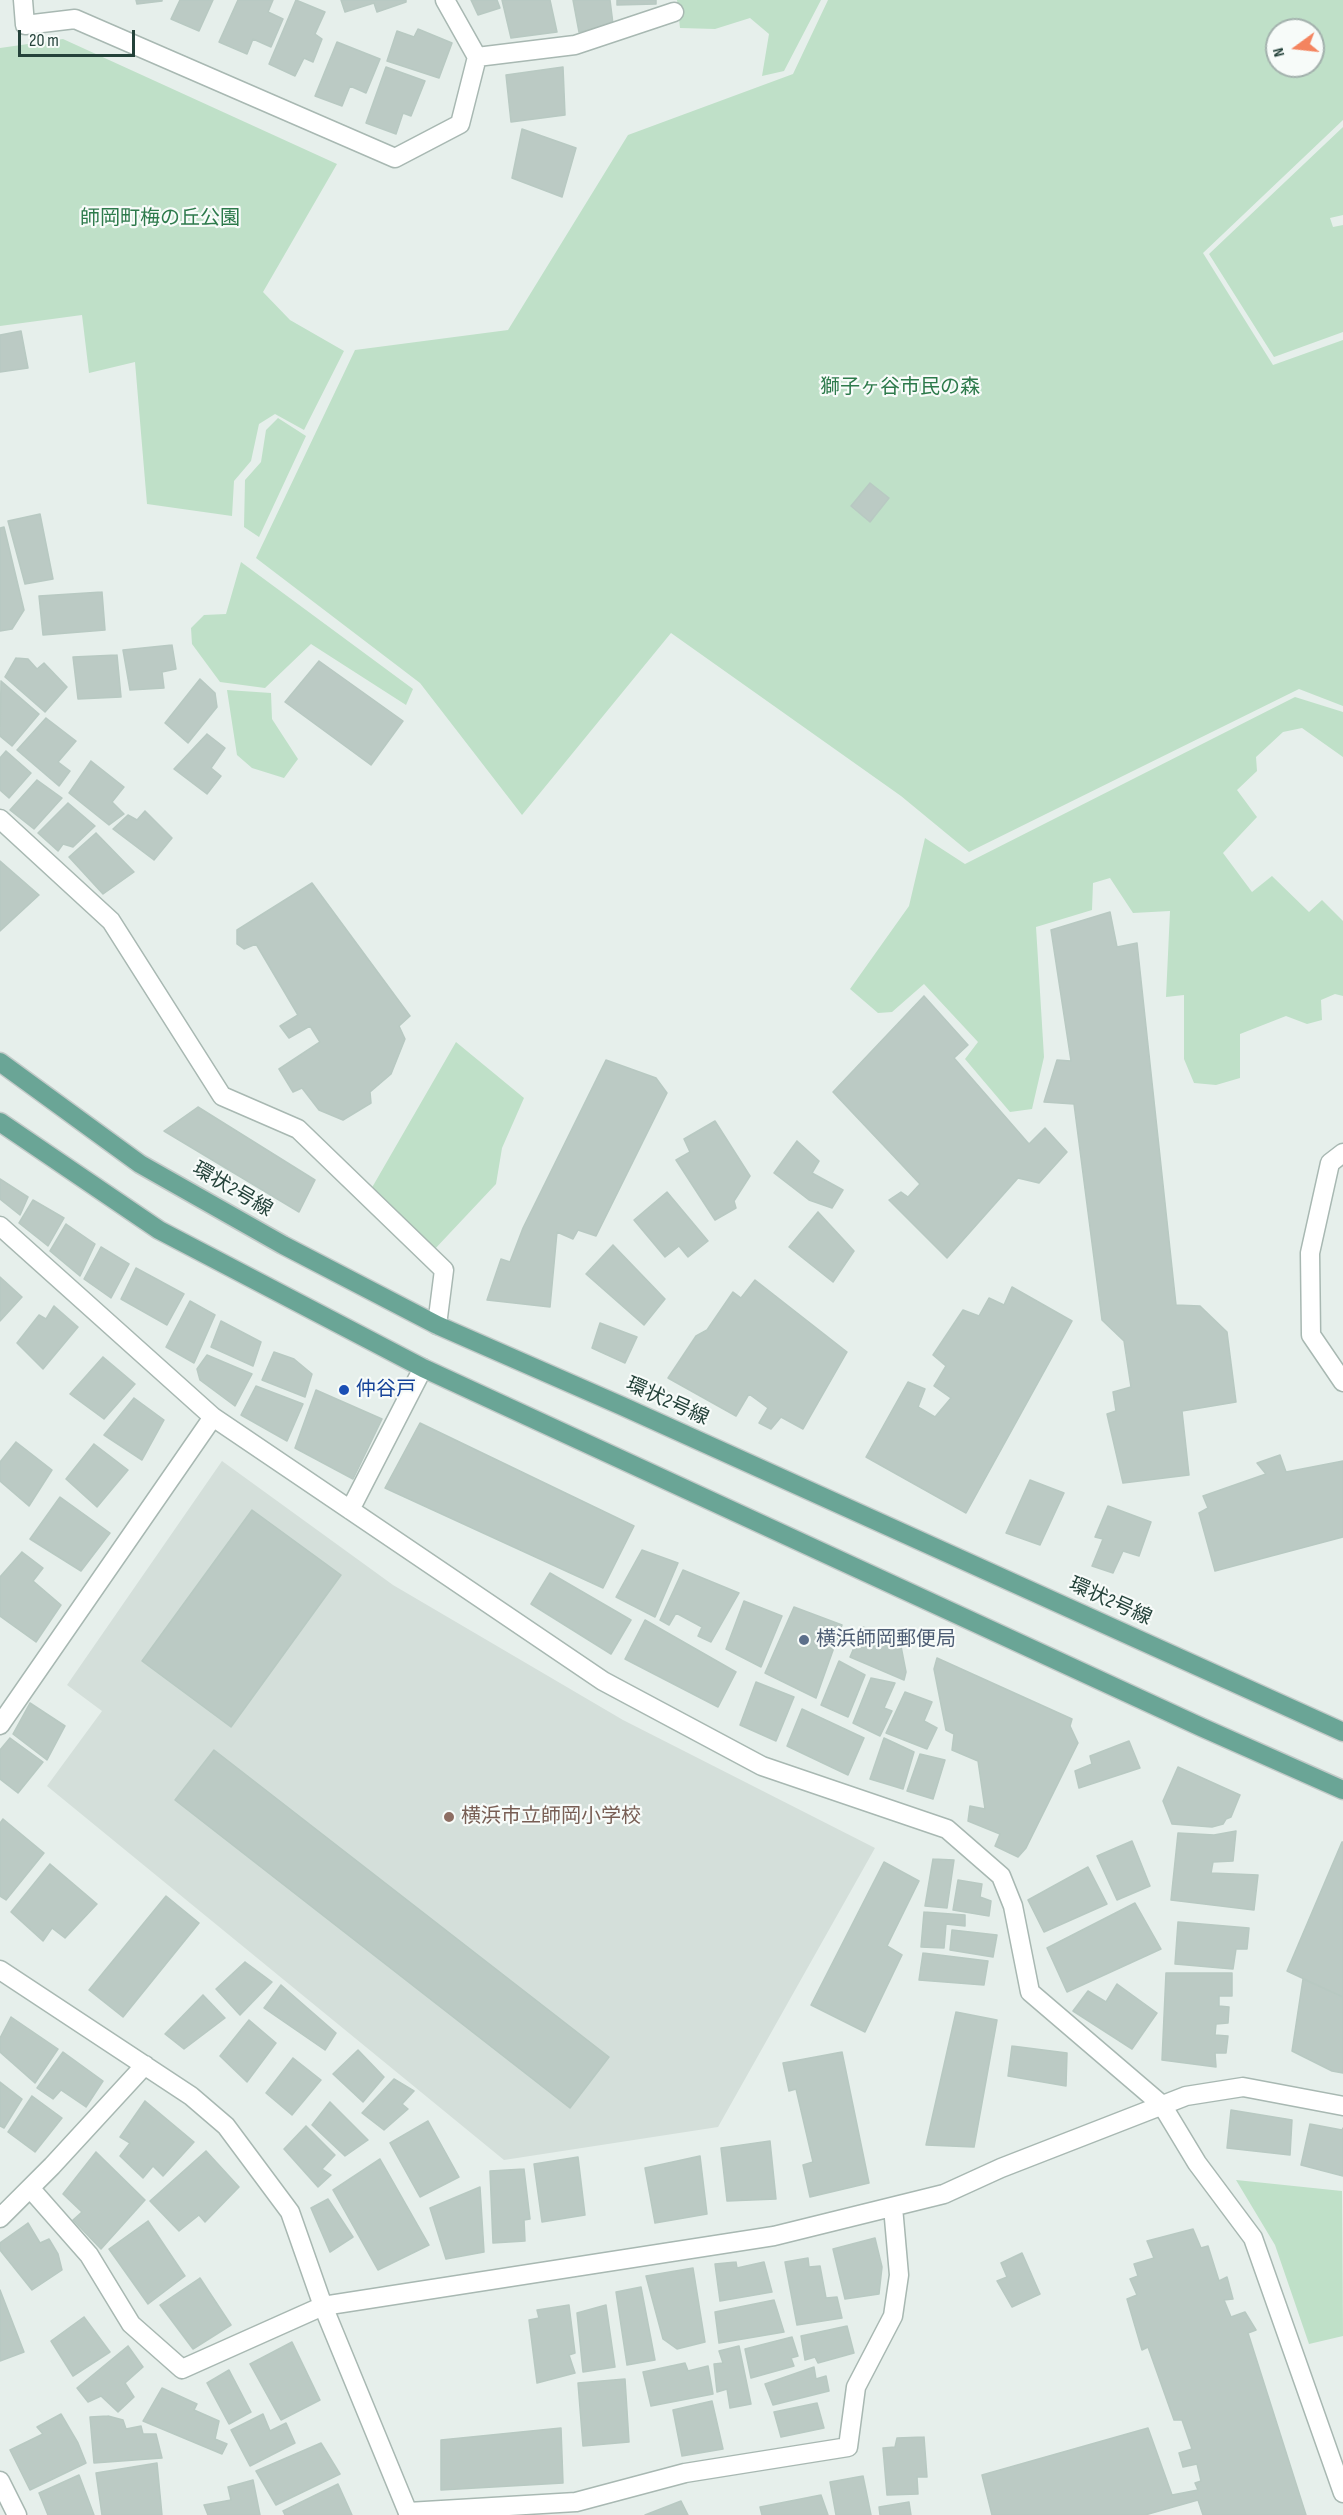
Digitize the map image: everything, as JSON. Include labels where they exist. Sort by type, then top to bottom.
[{"type":"main road","name":"環状2号線","points":[[0,1062],[140,1164],[283,1245],[437,1325],[633,1411],[1343,1732]]},
{"type":"main road","points":[[0,1122],[159,1230],[423,1368],[1201,1727],[1343,1790]]},
{"type":"street","points":[[23,0],[25,25],[75,18],[395,158],[460,124],[477,57],[445,0]]},
{"type":"street","points":[[477,57],[576,45],[674,12]]},
{"type":"street","points":[[0,819],[111,921],[222,1096],[298,1129],[444,1270],[437,1325]]},
{"type":"street","points":[[1343,1153],[1330,1163],[1310,1254],[1311,1335],[1343,1382]]},
{"type":"street","points":[[0,1226],[213,1417],[603,1681],[762,1766],[947,1829],[1001,1876],[1013,1906],[1030,1992],[1162,2105],[1197,2163],[1253,2238],[1343,2493]]},
{"type":"street","points":[[350,1510],[423,1368]]},
{"type":"street","points":[[0,1725],[213,1417]]},
{"type":"street","points":[[0,1970],[191,2096],[226,2126],[290,2212],[323,2306],[409,2514],[576,2502],[685,2473],[848,2446],[856,2387],[893,2316],[899,2275],[893,2207]]},
{"type":"street","points":[[0,2218],[145,2065]]},
{"type":"street","points":[[30,2188],[89,2255],[131,2324],[182,2369],[323,2306],[774,2236],[944,2194],[1001,2168],[1186,2096],[1243,2087],[1343,2106]]},
{"type":"street","points":[[0,2481],[17,2515]]},
{"type":"shaded area","name":"横浜市立師岡小学校","points":[[222,1461],[393,1585],[623,1720],[875,1848],[718,2127],[504,2160],[47,1786],[102,1711],[67,1685]]},
{"type":"green space","points":[[677,0],[821,0],[784,71],[762,76],[769,34],[750,18],[715,29],[680,28]]},
{"type":"green space","name":"獅子ヶ谷市民の森","points":[[828,0],[1343,0],[1343,120],[1203,253],[1273,365],[1343,340],[1343,706],[1299,689],[969,852],[901,796],[671,633],[522,815],[420,683],[256,558],[355,350],[508,330],[628,135],[793,74]]},
{"type":"green space","name":"師岡町梅の丘公園","points":[[63,39],[337,164],[263,292],[290,320],[344,351],[304,430],[275,414],[259,424],[251,461],[234,481],[232,516],[147,504],[135,362],[89,373],[82,315],[0,326],[0,48]]},
{"type":"green space","points":[[1343,127],[1343,215],[1330,218],[1333,227],[1343,225],[1343,332],[1274,357],[1209,254]]},
{"type":"green space","points":[[278,418],[306,436],[259,537],[244,527],[245,480],[261,462],[266,430]]},
{"type":"green space","points":[[241,562],[413,689],[406,705],[311,644],[265,688],[220,682],[192,644],[191,628],[204,615],[226,614]]},
{"type":"green space","points":[[227,690],[271,693],[272,719],[298,759],[284,778],[252,768],[237,755]]},
{"type":"green space","points":[[1295,697],[1343,712],[1343,757],[1302,728],[1283,732],[1256,757],[1257,771],[1237,790],[1257,817],[1223,853],[1252,892],[1272,876],[1309,912],[1322,900],[1343,921],[1343,996],[1335,994],[1321,1000],[1322,1020],[1307,1024],[1286,1016],[1240,1034],[1240,1078],[1216,1085],[1194,1083],[1184,1059],[1184,995],[1166,997],[1170,911],[1133,913],[1110,878],[1093,883],[1092,910],[1036,927],[1044,1057],[1032,1109],[1010,1112],[965,1059],[978,1042],[924,984],[892,1012],[878,1013],[850,989],[909,906],[925,838],[965,864]]},
{"type":"green space","points":[[456,1042],[524,1098],[502,1148],[496,1184],[433,1251],[370,1191]]},
{"type":"green space","points":[[1236,2180],[1342,2191],[1343,2336],[1309,2344],[1275,2245]]},
{"type":"building","points":[[136,0],[162,0],[162,1],[137,4]]},
{"type":"building","points":[[180,0],[213,0],[199,31],[171,19]]},
{"type":"building","points":[[238,0],[273,0],[268,12],[283,19],[271,47],[253,39],[247,54],[219,42]]},
{"type":"building","points":[[296,0],[325,12],[315,34],[322,39],[313,62],[304,58],[295,76],[269,64]]},
{"type":"building","points":[[341,0],[406,0],[406,2],[377,12],[374,3],[345,12]]},
{"type":"building","points":[[471,0],[497,0],[500,8],[478,15]]},
{"type":"building","points":[[502,0],[550,0],[557,32],[511,38]]},
{"type":"building","points":[[573,0],[610,0],[613,24],[579,32]]},
{"type":"building","points":[[617,0],[656,0],[656,4],[617,5]]},
{"type":"building","points":[[418,29],[452,43],[439,78],[387,61],[397,31],[414,37]]},
{"type":"building","points":[[337,42],[380,59],[366,93],[350,86],[342,106],[315,96]]},
{"type":"building","points":[[386,67],[425,81],[411,116],[403,113],[396,134],[366,123]]},
{"type":"building","points":[[563,67],[565,115],[511,122],[506,75]]},
{"type":"building","points":[[522,129],[576,148],[562,197],[512,178]]},
{"type":"building","points":[[21,331],[28,368],[0,372],[0,335]]},
{"type":"building","points":[[870,483],[889,498],[870,522],[851,506]]},
{"type":"building","points":[[40,514],[53,579],[25,584],[8,521]]},
{"type":"building","points":[[4,527],[24,610],[12,629],[0,631],[0,528]]},
{"type":"building","points":[[102,592],[105,630],[43,635],[39,596]]},
{"type":"building","points":[[172,645],[176,669],[162,672],[164,688],[130,690],[123,650]]},
{"type":"building","points":[[117,655],[121,697],[78,699],[73,657]]},
{"type":"building","points":[[16,658],[28,659],[37,669],[44,663],[67,687],[45,712],[5,677]]},
{"type":"building","points":[[319,661],[403,721],[371,765],[285,702]]},
{"type":"building","points":[[200,679],[215,693],[217,707],[188,743],[165,723]]},
{"type":"building","points":[[1,681],[39,714],[12,746],[0,736]]},
{"type":"building","points":[[46,718],[76,741],[58,762],[70,771],[59,786],[17,750]]},
{"type":"building","points":[[207,734],[225,748],[211,768],[221,776],[207,794],[174,769]]},
{"type":"building","points":[[6,751],[31,773],[9,798],[0,790],[0,758]]},
{"type":"building","points":[[91,761],[124,787],[112,802],[124,814],[109,825],[69,793]]},
{"type":"building","points":[[37,780],[62,798],[34,829],[10,810]]},
{"type":"building","points":[[68,803],[95,826],[73,847],[63,844],[58,851],[38,833]]},
{"type":"building","points":[[145,811],[172,838],[154,860],[113,829],[128,815],[137,820]]},
{"type":"building","points":[[96,833],[134,872],[103,894],[69,857]]},
{"type":"building","points":[[0,861],[39,895],[0,931]]},
{"type":"building","points":[[312,883],[410,1016],[399,1026],[405,1039],[391,1074],[370,1092],[371,1103],[343,1120],[319,1110],[302,1088],[293,1092],[279,1069],[320,1042],[310,1026],[289,1038],[280,1026],[298,1015],[256,944],[244,949],[237,944],[237,930]]},
{"type":"building","points":[[1110,912],[1117,947],[1137,943],[1176,1305],[1200,1306],[1227,1332],[1236,1402],[1182,1411],[1189,1475],[1123,1483],[1107,1414],[1116,1411],[1113,1392],[1131,1387],[1124,1341],[1102,1320],[1074,1104],[1044,1102],[1057,1060],[1071,1061],[1051,930]]},
{"type":"building","points":[[924,996],[968,1045],[954,1058],[1029,1144],[1045,1128],[1067,1152],[1039,1183],[1018,1178],[947,1258],[889,1200],[901,1192],[908,1197],[920,1184],[833,1092]]},
{"type":"building","points":[[606,1060],[656,1078],[667,1093],[596,1236],[578,1230],[573,1239],[557,1232],[550,1307],[487,1300],[501,1259],[510,1262],[523,1228]]},
{"type":"building","points":[[198,1107],[315,1180],[299,1212],[164,1131]]},
{"type":"building","points":[[715,1121],[750,1176],[734,1201],[736,1208],[715,1220],[676,1160],[690,1152],[684,1139]]},
{"type":"building","points":[[797,1141],[819,1161],[812,1173],[843,1190],[832,1208],[809,1200],[774,1173]]},
{"type":"building","points":[[0,1179],[28,1197],[20,1215],[0,1199]]},
{"type":"building","points":[[667,1192],[708,1241],[688,1257],[679,1246],[665,1257],[634,1220]]},
{"type":"building","points":[[33,1200],[64,1218],[48,1246],[19,1223]]},
{"type":"building","points":[[818,1212],[854,1251],[833,1282],[789,1247]]},
{"type":"building","points":[[66,1224],[95,1244],[80,1276],[50,1251]]},
{"type":"building","points":[[613,1245],[665,1299],[644,1325],[586,1274]]},
{"type":"building","points":[[101,1247],[129,1264],[111,1298],[84,1279]]},
{"type":"building","points":[[136,1268],[184,1294],[167,1325],[121,1299]]},
{"type":"building","points":[[0,1277],[22,1297],[0,1321]]},
{"type":"building","points":[[755,1280],[847,1352],[803,1429],[781,1417],[771,1429],[759,1423],[768,1408],[749,1394],[736,1416],[668,1378],[696,1336],[707,1330],[733,1292],[741,1298]]},
{"type":"building","points":[[1012,1287],[1072,1321],[966,1513],[866,1457],[908,1382],[925,1389],[918,1407],[935,1417],[951,1398],[934,1386],[946,1366],[933,1355],[963,1310],[979,1316],[989,1298],[1004,1305]]},
{"type":"building","points":[[190,1301],[215,1315],[194,1363],[166,1347]]},
{"type":"building","points":[[54,1306],[78,1327],[43,1369],[17,1343],[39,1315],[46,1319]]},
{"type":"building","points":[[221,1321],[261,1342],[253,1366],[211,1347]]},
{"type":"building","points":[[600,1323],[637,1337],[625,1363],[592,1348]]},
{"type":"building","points":[[274,1352],[294,1359],[312,1374],[305,1397],[262,1380]]},
{"type":"building","points":[[207,1355],[252,1374],[235,1406],[200,1380],[197,1369]]},
{"type":"building","points":[[103,1357],[135,1384],[104,1419],[70,1394]]},
{"type":"building","points":[[256,1386],[303,1404],[287,1441],[241,1415]]},
{"type":"building","points":[[316,1390],[382,1419],[353,1479],[295,1448]]},
{"type":"building","points":[[134,1398],[164,1420],[142,1460],[104,1435]]},
{"type":"building","points":[[420,1423],[634,1526],[603,1588],[385,1488]]},
{"type":"building","points":[[16,1442],[52,1470],[29,1506],[0,1481],[0,1462]]},
{"type":"building","points":[[94,1444],[128,1470],[97,1507],[66,1479]]},
{"type":"building","points":[[1280,1455],[1286,1472],[1343,1461],[1343,1537],[1215,1571],[1199,1513],[1208,1508],[1203,1496],[1266,1474],[1257,1463]]},
{"type":"building","points":[[1030,1480],[1064,1493],[1040,1545],[1006,1533]]},
{"type":"building","points":[[60,1497],[110,1533],[81,1571],[30,1539]]},
{"type":"building","points":[[1108,1506],[1151,1522],[1139,1556],[1123,1551],[1113,1573],[1092,1566],[1103,1539],[1095,1537]]},
{"type":"building","points":[[252,1510],[341,1575],[231,1727],[142,1661]]},
{"type":"building","points":[[642,1550],[678,1563],[655,1617],[616,1597]]},
{"type":"building","points":[[22,1552],[43,1568],[33,1581],[61,1605],[36,1642],[0,1616],[0,1577]]},
{"type":"building","points":[[683,1570],[739,1593],[711,1642],[698,1636],[702,1627],[676,1613],[669,1625],[660,1620]]},
{"type":"building","points":[[550,1573],[631,1620],[611,1654],[531,1604]]},
{"type":"building","points":[[744,1601],[782,1616],[761,1667],[726,1649]]},
{"type":"building","points":[[794,1607],[842,1625],[816,1698],[765,1673]]},
{"type":"building","points":[[645,1620],[736,1672],[718,1707],[625,1659]]},
{"type":"building","points":[[863,1627],[900,1641],[906,1672],[904,1680],[850,1657]]},
{"type":"building","points":[[937,1658],[1072,1719],[1070,1726],[1078,1743],[1026,1848],[1018,1857],[995,1846],[1000,1834],[968,1821],[970,1806],[985,1809],[978,1761],[952,1750],[954,1734],[946,1730],[934,1669]]},
{"type":"building","points":[[839,1661],[865,1675],[848,1717],[821,1705]]},
{"type":"building","points":[[871,1678],[895,1683],[884,1708],[892,1711],[880,1736],[853,1723]]},
{"type":"building","points":[[756,1682],[794,1697],[776,1741],[740,1725]]},
{"type":"building","points":[[905,1692],[932,1702],[924,1721],[937,1728],[927,1749],[886,1733]]},
{"type":"building","points":[[30,1703],[65,1726],[47,1760],[13,1734]]},
{"type":"building","points":[[802,1709],[864,1738],[848,1775],[787,1746]]},
{"type":"building","points":[[10,1738],[43,1762],[18,1793],[0,1779],[0,1750]]},
{"type":"building","points":[[884,1738],[914,1752],[903,1789],[870,1779]]},
{"type":"building","points":[[1129,1741],[1140,1768],[1079,1788],[1075,1771],[1092,1764],[1090,1756]]},
{"type":"building","points":[[214,1750],[609,2057],[570,2108],[175,1800]]},
{"type":"building","points":[[920,1754],[945,1760],[933,1799],[907,1791]]},
{"type":"building","points":[[1178,1767],[1240,1795],[1231,1817],[1223,1824],[1212,1827],[1172,1824],[1163,1801]]},
{"type":"building","points":[[3,1819],[44,1853],[6,1900],[0,1896],[0,1823]]},
{"type":"building","points":[[1236,1831],[1233,1861],[1213,1862],[1211,1873],[1258,1875],[1254,1910],[1171,1900],[1178,1833],[1214,1835]]},
{"type":"building","points":[[1132,1841],[1150,1886],[1117,1900],[1097,1856]]},
{"type":"building","points":[[1343,1842],[1343,1997],[1287,1971]]},
{"type":"building","points":[[933,1859],[954,1860],[947,1908],[925,1906]]},
{"type":"building","points":[[884,1862],[919,1881],[887,1946],[902,1955],[865,2032],[811,2005]]},
{"type":"building","points":[[50,1864],[97,1904],[65,1938],[52,1928],[43,1941],[11,1912]]},
{"type":"building","points":[[1088,1867],[1107,1904],[1044,1932],[1028,1900]]},
{"type":"building","points":[[958,1880],[982,1884],[980,1897],[991,1901],[989,1916],[953,1910]]},
{"type":"building","points":[[166,1896],[199,1923],[123,2017],[89,1990]]},
{"type":"building","points":[[1135,1903],[1161,1949],[1067,1992],[1047,1948]]},
{"type":"building","points":[[924,1912],[965,1915],[965,1926],[946,1924],[944,1948],[921,1947]]},
{"type":"building","points":[[1178,1922],[1249,1928],[1247,1949],[1236,1949],[1233,1969],[1175,1964]]},
{"type":"building","points":[[952,1930],[997,1935],[993,1957],[950,1950]]},
{"type":"building","points":[[923,1953],[988,1961],[984,1985],[919,1980]]},
{"type":"building","points":[[245,1962],[272,1982],[240,2015],[216,1989]]},
{"type":"building","points":[[1166,1973],[1232,1973],[1232,1996],[1219,1996],[1219,2006],[1229,2007],[1228,2023],[1216,2024],[1215,2035],[1228,2036],[1226,2053],[1215,2053],[1216,2067],[1162,2060]]},
{"type":"building","points":[[1303,1979],[1343,1997],[1343,2073],[1332,2071],[1292,2051]]},
{"type":"building","points":[[1117,1984],[1157,2013],[1132,2049],[1073,2011],[1088,1991],[1106,2002]]},
{"type":"building","points":[[281,1985],[336,2033],[325,2050],[264,2008]]},
{"type":"building","points":[[203,1995],[225,2018],[184,2049],[165,2034]]},
{"type":"building","points":[[956,2012],[997,2020],[974,2147],[926,2145]]},
{"type":"building","points":[[11,2017],[58,2049],[35,2083],[0,2052],[0,2038]]},
{"type":"building","points":[[249,2020],[276,2043],[247,2082],[220,2056]]},
{"type":"building","points":[[1012,2046],[1067,2053],[1066,2086],[1008,2076]]},
{"type":"building","points":[[358,2050],[384,2077],[363,2102],[333,2074]]},
{"type":"building","points":[[63,2052],[103,2081],[86,2107],[61,2090],[53,2099],[37,2088]]},
{"type":"building","points":[[842,2052],[869,2183],[810,2197],[803,2165],[813,2162],[796,2089],[789,2091],[783,2063]]},
{"type":"building","points":[[293,2058],[321,2080],[292,2115],[266,2093]]},
{"type":"building","points":[[394,2079],[414,2091],[402,2104],[408,2109],[384,2130],[362,2113]]},
{"type":"building","points":[[0,2082],[22,2099],[4,2128],[0,2126]]},
{"type":"building","points":[[32,2096],[62,2118],[35,2152],[8,2132]]},
{"type":"building","points":[[145,2101],[194,2142],[163,2176],[153,2166],[143,2178],[120,2156],[130,2143],[120,2137]]},
{"type":"building","points":[[330,2102],[368,2140],[345,2156],[312,2125]]},
{"type":"building","points":[[1231,2110],[1292,2120],[1290,2155],[1227,2148]]},
{"type":"building","points":[[428,2121],[459,2177],[420,2197],[390,2143]]},
{"type":"building","points":[[1310,2124],[1342,2130],[1343,2128],[1343,2176],[1301,2165]]},
{"type":"building","points":[[306,2126],[335,2155],[322,2169],[331,2175],[318,2187],[284,2149]]},
{"type":"building","points":[[770,2141],[776,2199],[727,2201],[721,2148]]},
{"type":"building","points":[[206,2151],[239,2187],[205,2222],[199,2215],[179,2231],[150,2201]]},
{"type":"building","points":[[96,2152],[145,2200],[101,2249],[73,2220],[82,2212],[63,2194]]},
{"type":"building","points":[[700,2156],[707,2214],[655,2223],[645,2168]]},
{"type":"building","points":[[578,2157],[585,2215],[542,2222],[534,2164]]},
{"type":"building","points":[[380,2159],[429,2245],[378,2270],[333,2190]]},
{"type":"building","points":[[524,2169],[530,2219],[524,2220],[525,2241],[493,2243],[490,2171]]},
{"type":"building","points":[[480,2187],[484,2252],[446,2259],[430,2208]]},
{"type":"building","points":[[328,2199],[353,2237],[330,2252],[311,2208]]},
{"type":"building","points":[[148,2221],[185,2276],[148,2304],[109,2249]]},
{"type":"building","points":[[28,2223],[40,2243],[49,2239],[58,2254],[62,2270],[32,2290],[0,2250],[0,2243]]},
{"type":"building","points":[[1193,2229],[1201,2248],[1208,2246],[1219,2281],[1227,2277],[1233,2299],[1224,2300],[1231,2317],[1245,2312],[1256,2330],[1248,2333],[1306,2515],[1203,2515],[1198,2500],[1145,2515],[992,2515],[982,2475],[1148,2428],[1172,2495],[1198,2490],[1195,2483],[1201,2481],[1197,2464],[1183,2467],[1179,2453],[1192,2449],[1182,2420],[1174,2420],[1148,2347],[1142,2350],[1127,2299],[1137,2295],[1130,2279],[1138,2276],[1134,2264],[1154,2258],[1147,2241]]},
{"type":"building","points":[[875,2238],[882,2267],[879,2294],[845,2299],[833,2249]]},
{"type":"building","points":[[1022,2253],[1040,2294],[1012,2307],[997,2281],[1007,2277],[1001,2263]]},
{"type":"building","points":[[808,2258],[809,2267],[820,2266],[826,2298],[837,2297],[842,2318],[797,2325],[785,2262]]},
{"type":"building","points":[[736,2262],[737,2268],[764,2262],[772,2292],[720,2301],[715,2264]]},
{"type":"building","points":[[693,2268],[705,2342],[677,2349],[663,2339],[646,2276]]},
{"type":"building","points":[[200,2278],[231,2325],[193,2349],[160,2305]]},
{"type":"building","points":[[641,2287],[655,2360],[627,2365],[616,2292]]},
{"type":"building","points":[[0,2290],[24,2352],[0,2361]]},
{"type":"building","points":[[774,2300],[784,2332],[719,2343],[715,2312]]},
{"type":"building","points":[[569,2305],[575,2353],[569,2355],[575,2373],[537,2383],[529,2320],[539,2318],[537,2310]]},
{"type":"building","points":[[606,2305],[615,2367],[583,2372],[577,2313]]},
{"type":"building","points":[[84,2317],[110,2352],[73,2376],[51,2341]]},
{"type":"building","points":[[847,2326],[854,2353],[818,2363],[815,2357],[805,2360],[801,2336]]},
{"type":"building","points":[[792,2337],[798,2356],[791,2358],[794,2366],[751,2378],[745,2349]]},
{"type":"building","points":[[292,2342],[320,2400],[281,2420],[250,2364]]},
{"type":"building","points":[[128,2346],[143,2367],[125,2383],[134,2397],[118,2412],[101,2396],[88,2402],[77,2388]]},
{"type":"building","points":[[739,2346],[751,2404],[730,2408],[727,2389],[717,2392],[714,2364],[723,2363],[719,2351]]},
{"type":"building","points":[[685,2363],[688,2371],[708,2366],[713,2394],[651,2406],[643,2372]]},
{"type":"building","points":[[814,2367],[816,2379],[826,2376],[829,2391],[773,2405],[765,2384]]},
{"type":"building","points":[[229,2370],[251,2412],[229,2424],[207,2383]]},
{"type":"building","points":[[625,2379],[629,2442],[583,2446],[578,2383]]},
{"type":"building","points":[[162,2388],[197,2404],[194,2410],[219,2421],[215,2439],[227,2444],[222,2454],[143,2421]]},
{"type":"building","points":[[712,2401],[723,2449],[682,2456],[673,2410]]},
{"type":"building","points":[[817,2403],[824,2428],[781,2437],[774,2412]]},
{"type":"building","points":[[61,2414],[78,2443],[86,2463],[30,2490],[10,2450],[43,2434],[37,2427]]},
{"type":"building","points":[[263,2414],[270,2431],[286,2423],[295,2443],[250,2466],[231,2430]]},
{"type":"building","points":[[108,2416],[123,2420],[126,2429],[141,2426],[143,2434],[156,2434],[162,2458],[94,2463],[90,2417]]},
{"type":"building","points":[[561,2428],[563,2483],[441,2490],[441,2440]]},
{"type":"building","points":[[924,2437],[927,2477],[917,2477],[918,2494],[887,2495],[883,2448],[895,2447],[897,2438]]},
{"type":"building","points":[[321,2443],[340,2474],[276,2505],[256,2471]]},
{"type":"building","points":[[157,2463],[162,2515],[102,2515],[96,2473]]},
{"type":"building","points":[[79,2475],[94,2515],[48,2515],[39,2493]]},
{"type":"building","points":[[863,2476],[871,2515],[836,2515],[830,2482]]},
{"type":"building","points":[[253,2480],[260,2515],[208,2515],[204,2505],[231,2500],[228,2487]]},
{"type":"building","points":[[338,2484],[352,2515],[285,2515],[283,2511]]},
{"type":"building","points":[[821,2495],[828,2515],[762,2515],[760,2507]]},
{"type":"building","points":[[681,2501],[688,2515],[645,2515]]},
{"type":"building","points":[[909,2502],[911,2515],[880,2515],[879,2507]]},
{"type":"place","name":"仲谷戸","points":[[344,1390]]},
{"type":"place","name":"横浜師岡郵便局","points":[[804,1640]]},
{"type":"place","name":"横浜市立師岡小学校","points":[[449,1817]]}]
